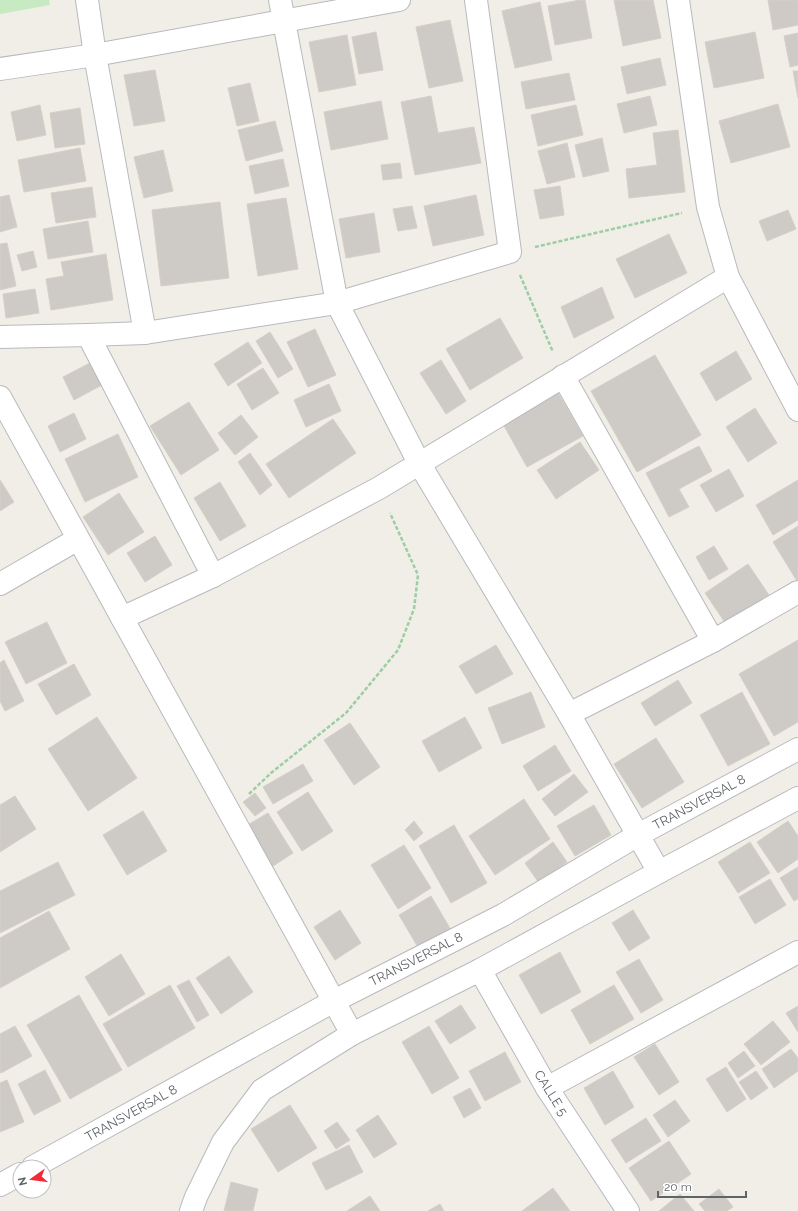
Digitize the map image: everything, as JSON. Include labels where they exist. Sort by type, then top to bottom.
[{"type":"street","points":[[87,0],[95,55],[145,333]]},
{"type":"street","points":[[280,0],[337,303],[419,463],[569,714],[659,872]]},
{"type":"street","points":[[0,69],[95,55],[399,0]]},
{"type":"street","points":[[0,337],[145,333],[337,303],[510,252],[476,0]]},
{"type":"street","points":[[678,0],[708,207],[728,277],[798,410]]},
{"type":"street","points":[[122,618],[213,576],[379,488],[728,277]]},
{"type":"street","points":[[88,335],[213,576]]},
{"type":"street","points":[[563,376],[713,641]]},
{"type":"street","points":[[0,397],[352,1034]]},
{"type":"street","points":[[0,584],[78,539]]},
{"type":"street","points":[[569,714],[713,641],[798,592]]},
{"type":"street","name":"TRANSVERSAL 8","points":[[48,1159],[334,1001],[503,915],[638,835],[798,749]]},
{"type":"street","points":[[191,1211],[196,1197],[223,1142],[262,1090],[352,1034],[480,970],[798,798]]},
{"type":"street","points":[[546,1088],[798,952]]},
{"type":"street","name":"CALLE 5","points":[[480,970],[546,1088],[628,1211]]},
{"type":"street","points":[[0,1185],[12,1178]]},
{"type":"path","points":[[563,376],[510,252],[708,207]]},
{"type":"path","points":[[230,812],[271,773],[346,713],[398,650],[414,609],[418,575],[379,488]]},
{"type":"green space","points":[[0,0],[49,0],[50,5],[0,14]]},
{"type":"building","points":[[585,0],[592,38],[555,45],[548,6]]},
{"type":"building","points":[[614,0],[653,0],[661,38],[623,46]]},
{"type":"building","points":[[768,0],[798,0],[798,25],[773,30]]},
{"type":"building","points":[[540,2],[552,60],[515,68],[502,11]]},
{"type":"building","points":[[450,20],[463,81],[429,88],[416,27]]},
{"type":"building","points":[[376,32],[383,70],[359,74],[352,37]]},
{"type":"building","points":[[755,32],[764,78],[714,88],[705,42]]},
{"type":"building","points":[[798,33],[798,65],[790,67],[784,36]]},
{"type":"building","points":[[347,35],[356,85],[319,92],[309,42]]},
{"type":"building","points":[[660,58],[666,85],[627,94],[621,67]]},
{"type":"building","points":[[155,70],[165,121],[134,126],[124,75]]},
{"type":"building","points":[[793,71],[798,71],[798,98]]},
{"type":"building","points":[[569,73],[575,100],[526,109],[521,82]]},
{"type":"building","points":[[250,83],[259,121],[237,126],[228,88]]},
{"type":"building","points":[[431,96],[438,133],[474,127],[481,163],[415,175],[401,102]]},
{"type":"building","points":[[650,96],[657,125],[624,133],[617,104]]},
{"type":"building","points":[[381,101],[388,139],[331,150],[324,112]]},
{"type":"building","points":[[778,104],[790,147],[731,163],[719,121]]},
{"type":"building","points":[[40,105],[46,135],[17,141],[11,112]]},
{"type":"building","points":[[576,105],[583,135],[538,146],[531,115]]},
{"type":"building","points":[[80,108],[85,144],[55,148],[50,113]]},
{"type":"building","points":[[275,121],[283,151],[246,161],[238,130]]},
{"type":"building","points":[[678,130],[685,192],[629,198],[626,169],[657,165],[653,133]]},
{"type":"building","points":[[602,138],[609,171],[583,177],[575,145]]},
{"type":"building","points":[[567,143],[575,177],[547,184],[538,151]]},
{"type":"building","points":[[80,148],[86,181],[24,192],[18,160]]},
{"type":"building","points":[[163,150],[173,191],[144,198],[134,157]]},
{"type":"building","points":[[283,159],[289,186],[255,194],[249,166]]},
{"type":"building","points":[[400,163],[402,178],[383,180],[381,165]]},
{"type":"building","points":[[560,186],[564,215],[540,219],[534,190]]},
{"type":"building","points":[[92,187],[96,217],[56,223],[51,193]]},
{"type":"building","points":[[9,195],[17,227],[0,232],[0,197]]},
{"type":"building","points":[[476,195],[484,235],[433,246],[424,206]]},
{"type":"building","points":[[286,198],[298,269],[258,276],[247,204]]},
{"type":"building","points":[[220,202],[229,278],[161,286],[152,210]]},
{"type":"building","points":[[412,206],[417,228],[398,231],[393,209]]},
{"type":"building","points":[[788,210],[796,229],[767,241],[759,221]]},
{"type":"building","points":[[374,213],[380,252],[346,258],[339,219]]},
{"type":"building","points":[[88,221],[93,252],[48,259],[43,229]]},
{"type":"building","points":[[669,234],[687,273],[635,298],[616,259]]},
{"type":"building","points":[[7,243],[16,286],[0,290],[0,244]]},
{"type":"building","points":[[33,251],[37,267],[22,271],[17,255]]},
{"type":"building","points":[[106,254],[113,300],[51,310],[46,279],[64,276],[61,262]]},
{"type":"building","points":[[602,287],[614,318],[574,338],[561,307]]},
{"type":"building","points":[[35,289],[39,313],[6,318],[3,294]]},
{"type":"building","points":[[500,318],[523,358],[470,390],[446,349]]},
{"type":"building","points":[[315,329],[336,375],[308,387],[287,342]]},
{"type":"building","points":[[270,332],[293,369],[278,378],[256,341]]},
{"type":"building","points":[[248,342],[262,363],[228,386],[214,364]]},
{"type":"building","points":[[736,351],[752,379],[716,401],[700,373]]},
{"type":"building","points":[[655,355],[701,435],[637,472],[591,391]]},
{"type":"building","points":[[441,360],[466,401],[446,414],[420,373]]},
{"type":"building","points":[[90,363],[102,385],[74,400],[63,377]]},
{"type":"building","points":[[263,368],[279,393],[252,410],[237,384]]},
{"type":"building","points":[[329,384],[341,411],[306,427],[294,400]]},
{"type":"building","points":[[558,393],[583,436],[527,467],[503,424]]},
{"type":"building","points":[[189,402],[219,450],[181,475],[150,426]]},
{"type":"building","points":[[755,408],[777,443],[748,462],[726,427]]},
{"type":"building","points":[[74,413],[86,439],[60,452],[48,426]]},
{"type":"building","points":[[241,415],[258,437],[235,455],[218,433]]},
{"type":"building","points":[[333,419],[356,453],[289,498],[266,464]]},
{"type":"building","points":[[118,434],[138,477],[85,502],[65,459]]},
{"type":"building","points":[[580,442],[599,470],[556,499],[537,470]]},
{"type":"building","points":[[699,446],[712,471],[679,489],[689,507],[669,517],[646,473]]},
{"type":"building","points":[[250,453],[272,485],[260,495],[238,462]]},
{"type":"building","points":[[729,469],[744,496],[716,512],[700,485]]},
{"type":"building","points":[[0,480],[14,502],[0,511]]},
{"type":"building","points":[[798,480],[798,520],[773,535],[756,505]]},
{"type":"building","points":[[220,482],[246,526],[220,541],[194,498]]},
{"type":"building","points":[[119,493],[144,532],[108,555],[83,517]]},
{"type":"building","points":[[798,526],[798,580],[797,581],[773,542]]},
{"type":"building","points":[[155,536],[172,565],[145,582],[127,553]]},
{"type":"building","points":[[714,546],[728,569],[709,580],[696,557]]},
{"type":"building","points":[[748,564],[769,595],[726,624],[705,593]]},
{"type":"building","points":[[47,622],[67,663],[26,684],[5,642]]},
{"type":"building","points":[[798,640],[798,722],[774,736],[739,674]]},
{"type":"building","points":[[496,645],[513,674],[476,694],[459,666]]},
{"type":"building","points":[[4,660],[24,701],[5,711],[0,701],[0,663]]},
{"type":"building","points":[[74,664],[91,695],[56,715],[38,684]]},
{"type":"building","points":[[678,680],[692,703],[655,726],[641,703]]},
{"type":"building","points":[[531,692],[545,727],[502,744],[488,708]]},
{"type":"building","points":[[742,692],[770,744],[728,766],[700,715]]},
{"type":"building","points":[[97,717],[137,778],[88,811],[48,749]]},
{"type":"building","points":[[465,717],[482,748],[439,772],[422,741]]},
{"type":"building","points":[[350,723],[380,767],[354,785],[324,740]]},
{"type":"building","points":[[656,738],[684,782],[642,808],[614,764]]},
{"type":"building","points":[[555,745],[571,771],[538,791],[523,766]]},
{"type":"building","points":[[303,764],[313,781],[273,804],[263,787]]},
{"type":"building","points":[[574,774],[588,792],[555,816],[542,799]]},
{"type":"building","points":[[308,792],[333,831],[302,851],[277,812]]},
{"type":"building","points":[[255,793],[266,808],[255,816],[243,802]]},
{"type":"building","points":[[15,796],[36,829],[0,852],[0,805]]},
{"type":"building","points":[[524,799],[550,839],[495,875],[469,836]]},
{"type":"building","points":[[594,805],[611,835],[575,856],[557,826]]},
{"type":"building","points":[[143,811],[167,851],[127,875],[103,835]]},
{"type":"building","points":[[268,813],[293,853],[270,868],[244,827]]},
{"type":"building","points":[[414,821],[423,833],[414,841],[405,830]]},
{"type":"building","points":[[788,821],[798,836],[798,859],[778,873],[757,842]]},
{"type":"building","points":[[454,825],[487,883],[451,903],[419,846]]},
{"type":"building","points":[[553,842],[567,862],[539,883],[525,863]]},
{"type":"building","points":[[750,842],[770,873],[738,893],[718,862]]},
{"type":"building","points":[[404,845],[431,888],[398,909],[371,865]]},
{"type":"building","points":[[58,862],[75,895],[0,933],[0,891]]},
{"type":"building","points":[[798,867],[798,899],[794,901],[780,878]]},
{"type":"building","points":[[770,879],[786,905],[755,924],[739,897]]},
{"type":"building","points":[[431,896],[451,930],[419,949],[399,915]]},
{"type":"building","points":[[340,910],[361,943],[335,960],[314,927]]},
{"type":"building","points":[[633,910],[650,938],[629,951],[612,923]]},
{"type":"building","points":[[49,911],[70,949],[0,988],[0,938]]},
{"type":"building","points":[[560,952],[581,992],[541,1014],[519,975]]},
{"type":"building","points":[[121,954],[145,994],[109,1016],[85,977]]},
{"type":"building","points":[[229,956],[253,992],[221,1014],[196,978]]},
{"type":"building","points":[[639,959],[663,1000],[641,1013],[616,972]]},
{"type":"building","points":[[189,980],[209,1015],[197,1022],[177,986]]},
{"type":"building","points":[[170,985],[195,1028],[128,1067],[103,1024]]},
{"type":"building","points":[[614,985],[634,1019],[590,1044],[571,1010]]},
{"type":"building","points":[[79,995],[122,1070],[70,1099],[27,1025]]},
{"type":"building","points":[[461,1005],[476,1028],[450,1044],[435,1021]]},
{"type":"building","points":[[798,1006],[798,1032],[786,1013]]},
{"type":"building","points":[[773,1021],[790,1042],[761,1065],[744,1044]]},
{"type":"building","points":[[15,1026],[32,1056],[1,1073],[0,1034]]},
{"type":"building","points":[[429,1026],[459,1078],[432,1094],[402,1042]]},
{"type":"building","points":[[655,1044],[679,1082],[659,1095],[634,1057]]},
{"type":"building","points":[[791,1049],[798,1058],[798,1071],[774,1088],[762,1069]]},
{"type":"building","points":[[744,1051],[755,1066],[738,1078],[728,1063]]},
{"type":"building","points":[[505,1052],[521,1082],[485,1101],[469,1071]]},
{"type":"building","points":[[726,1067],[746,1099],[727,1112],[706,1079]]},
{"type":"building","points":[[45,1070],[61,1101],[34,1115],[18,1084]]},
{"type":"building","points":[[613,1071],[634,1107],[605,1125],[584,1088]]},
{"type":"building","points":[[756,1071],[768,1088],[751,1100],[739,1082]]},
{"type":"building","points":[[7,1080],[24,1122],[0,1132],[0,1083]]},
{"type":"building","points":[[470,1088],[481,1108],[464,1118],[453,1097]]},
{"type":"building","points":[[675,1100],[690,1121],[668,1137],[653,1115]]},
{"type":"building","points":[[290,1105],[317,1148],[278,1172],[251,1129]]},
{"type":"building","points":[[378,1115],[397,1144],[374,1158],[356,1130]]},
{"type":"building","points":[[646,1118],[661,1141],[626,1163],[611,1140]]},
{"type":"building","points":[[337,1122],[350,1140],[336,1149],[324,1131]]},
{"type":"building","points":[[669,1141],[691,1174],[651,1201],[629,1168]]},
{"type":"building","points":[[349,1145],[363,1172],[326,1190],[312,1163]]},
{"type":"building","points":[[231,1182],[258,1189],[253,1211],[224,1211]]},
{"type":"building","points":[[553,1188],[570,1211],[522,1211]]},
{"type":"building","points":[[719,1189],[733,1207],[727,1211],[705,1211],[699,1204]]},
{"type":"building","points":[[680,1194],[694,1211],[659,1211]]},
{"type":"building","points":[[370,1196],[380,1211],[347,1211]]},
{"type":"building","points":[[440,1204],[444,1211],[428,1211]]}]
